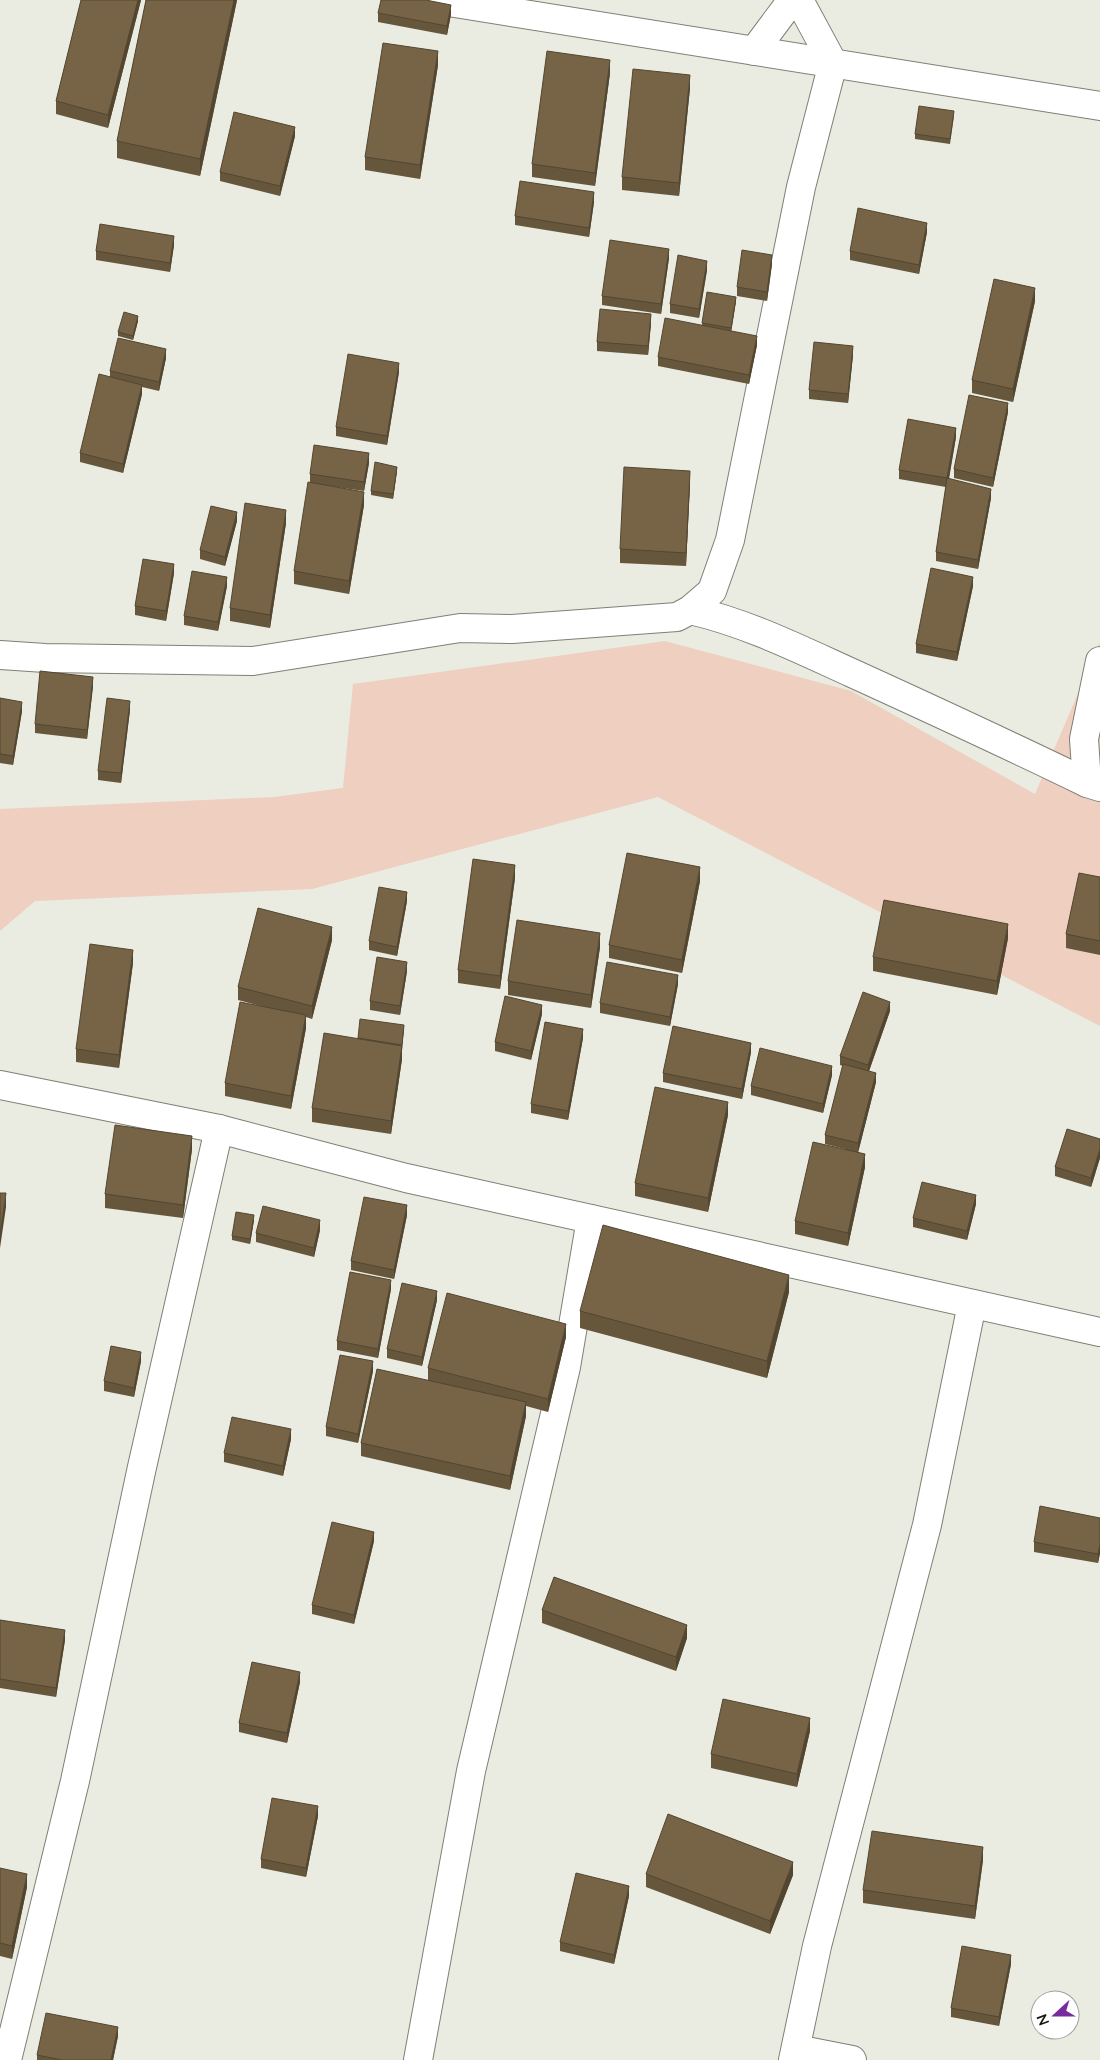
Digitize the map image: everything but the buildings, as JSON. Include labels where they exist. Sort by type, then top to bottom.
[{"type":"street","points":[[436,0],[1100,106]]},
{"type":"street","points":[[754,51],[792,0]]},
{"type":"street","points":[[0,656],[253,661],[460,628],[512,629],[677,617],[690,610],[712,591],[730,540],[801,187],[833,63],[799,0]]},
{"type":"street","points":[[690,610],[754,629],[959,721],[1094,785]]},
{"type":"street","points":[[1094,785],[1084,739],[1100,660]]},
{"type":"street","points":[[1054,767],[1084,739]]},
{"type":"street","points":[[0,1085],[219,1129],[406,1178],[1100,1332]]},
{"type":"street","points":[[7,2060],[75,1781],[140,1477],[219,1129]]},
{"type":"street","points":[[418,2060],[471,1771],[566,1368],[591,1218]]},
{"type":"street","points":[[852,2060],[795,2055],[817,1946],[927,1525],[972,1304]]},
{"type":"shaded area","points":[[665,641],[851,691],[1035,794],[1100,642],[1100,1026],[658,797],[312,889],[35,901],[0,931],[0,809],[274,797],[343,788],[353,684]]}]
